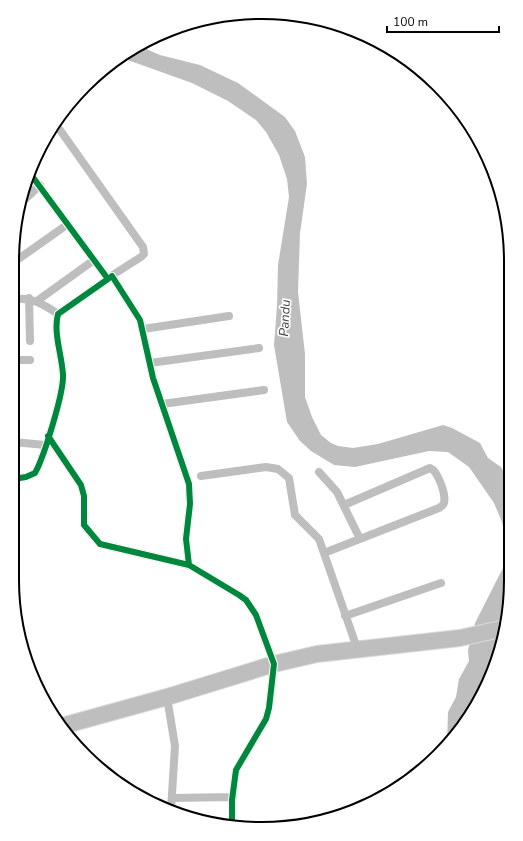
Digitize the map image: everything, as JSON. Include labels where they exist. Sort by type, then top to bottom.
[{"type":"highway","points":[[67,725],[167,697],[274,664],[317,654],[357,648],[460,638],[499,629]]},
{"type":"street","points":[[19,478],[26,477],[35,472],[61,394],[63,380],[56,325],[58,314],[63,309],[144,254],[143,247],[58,129]]},
{"type":"street","points":[[34,178],[94,260],[110,278],[137,314],[143,329],[150,363],[162,404],[189,484],[190,504],[186,539],[189,565]]},
{"type":"street","points":[[28,197],[40,185]]},
{"type":"street","points":[[19,258],[68,224]]},
{"type":"street","points":[[33,300],[94,260]]},
{"type":"street","points":[[19,299],[33,300],[58,314]]},
{"type":"street","points":[[30,341],[33,300]]},
{"type":"street","points":[[143,329],[229,316]]},
{"type":"street","points":[[150,363],[259,348]]},
{"type":"street","points":[[19,360],[30,360]]},
{"type":"street","points":[[162,404],[264,390]]},
{"type":"street","points":[[48,436],[81,485],[84,496],[84,525],[100,544],[189,565],[246,600],[256,615],[274,664],[270,708],[262,728],[236,770],[232,797],[232,820]]},
{"type":"street","points":[[19,443],[45,445]]},
{"type":"street","points":[[201,476],[266,467],[278,469],[289,478],[295,515],[316,535],[324,553],[357,648]]},
{"type":"street","points":[[324,553],[444,505],[445,498],[436,472],[430,468],[344,505]]},
{"type":"street","points":[[319,472],[330,484],[344,505],[360,539]]},
{"type":"street","points":[[345,616],[441,583]]},
{"type":"street","points":[[167,697],[176,746],[171,805]]},
{"type":"street","points":[[172,798],[232,797]]},
{"type":"water","name":"Pandu","points":[[145,48],[160,55],[200,65],[238,83],[285,117],[295,131],[305,157],[307,184],[300,233],[298,292],[305,354],[305,397],[312,417],[321,435],[331,443],[338,446],[353,448],[378,444],[443,425],[452,428],[480,443],[488,458],[501,467],[504,473],[504,533],[502,522],[494,503],[469,467],[448,452],[429,451],[355,467],[334,465],[311,451],[300,441],[287,422],[274,345],[278,265],[289,197],[287,179],[279,155],[266,132],[256,120],[228,101],[192,83],[127,60]]},
{"type":"water","points":[[504,566],[502,611],[496,642],[486,672],[472,701],[447,735],[448,712],[456,697],[459,679],[469,661],[468,650],[475,623]]},
{"type":"cycle path","points":[[19,478],[35,473],[57,409],[63,375],[57,336],[58,314],[108,279],[34,179]]},
{"type":"cycle path","points":[[112,276],[140,320],[153,378],[189,484],[190,504],[186,539],[189,565]]},
{"type":"cycle path","points":[[48,436],[81,485],[84,496],[84,525],[100,544],[189,565],[246,600],[256,615],[274,664],[269,708],[266,719],[236,770],[232,800],[232,820]]}]
